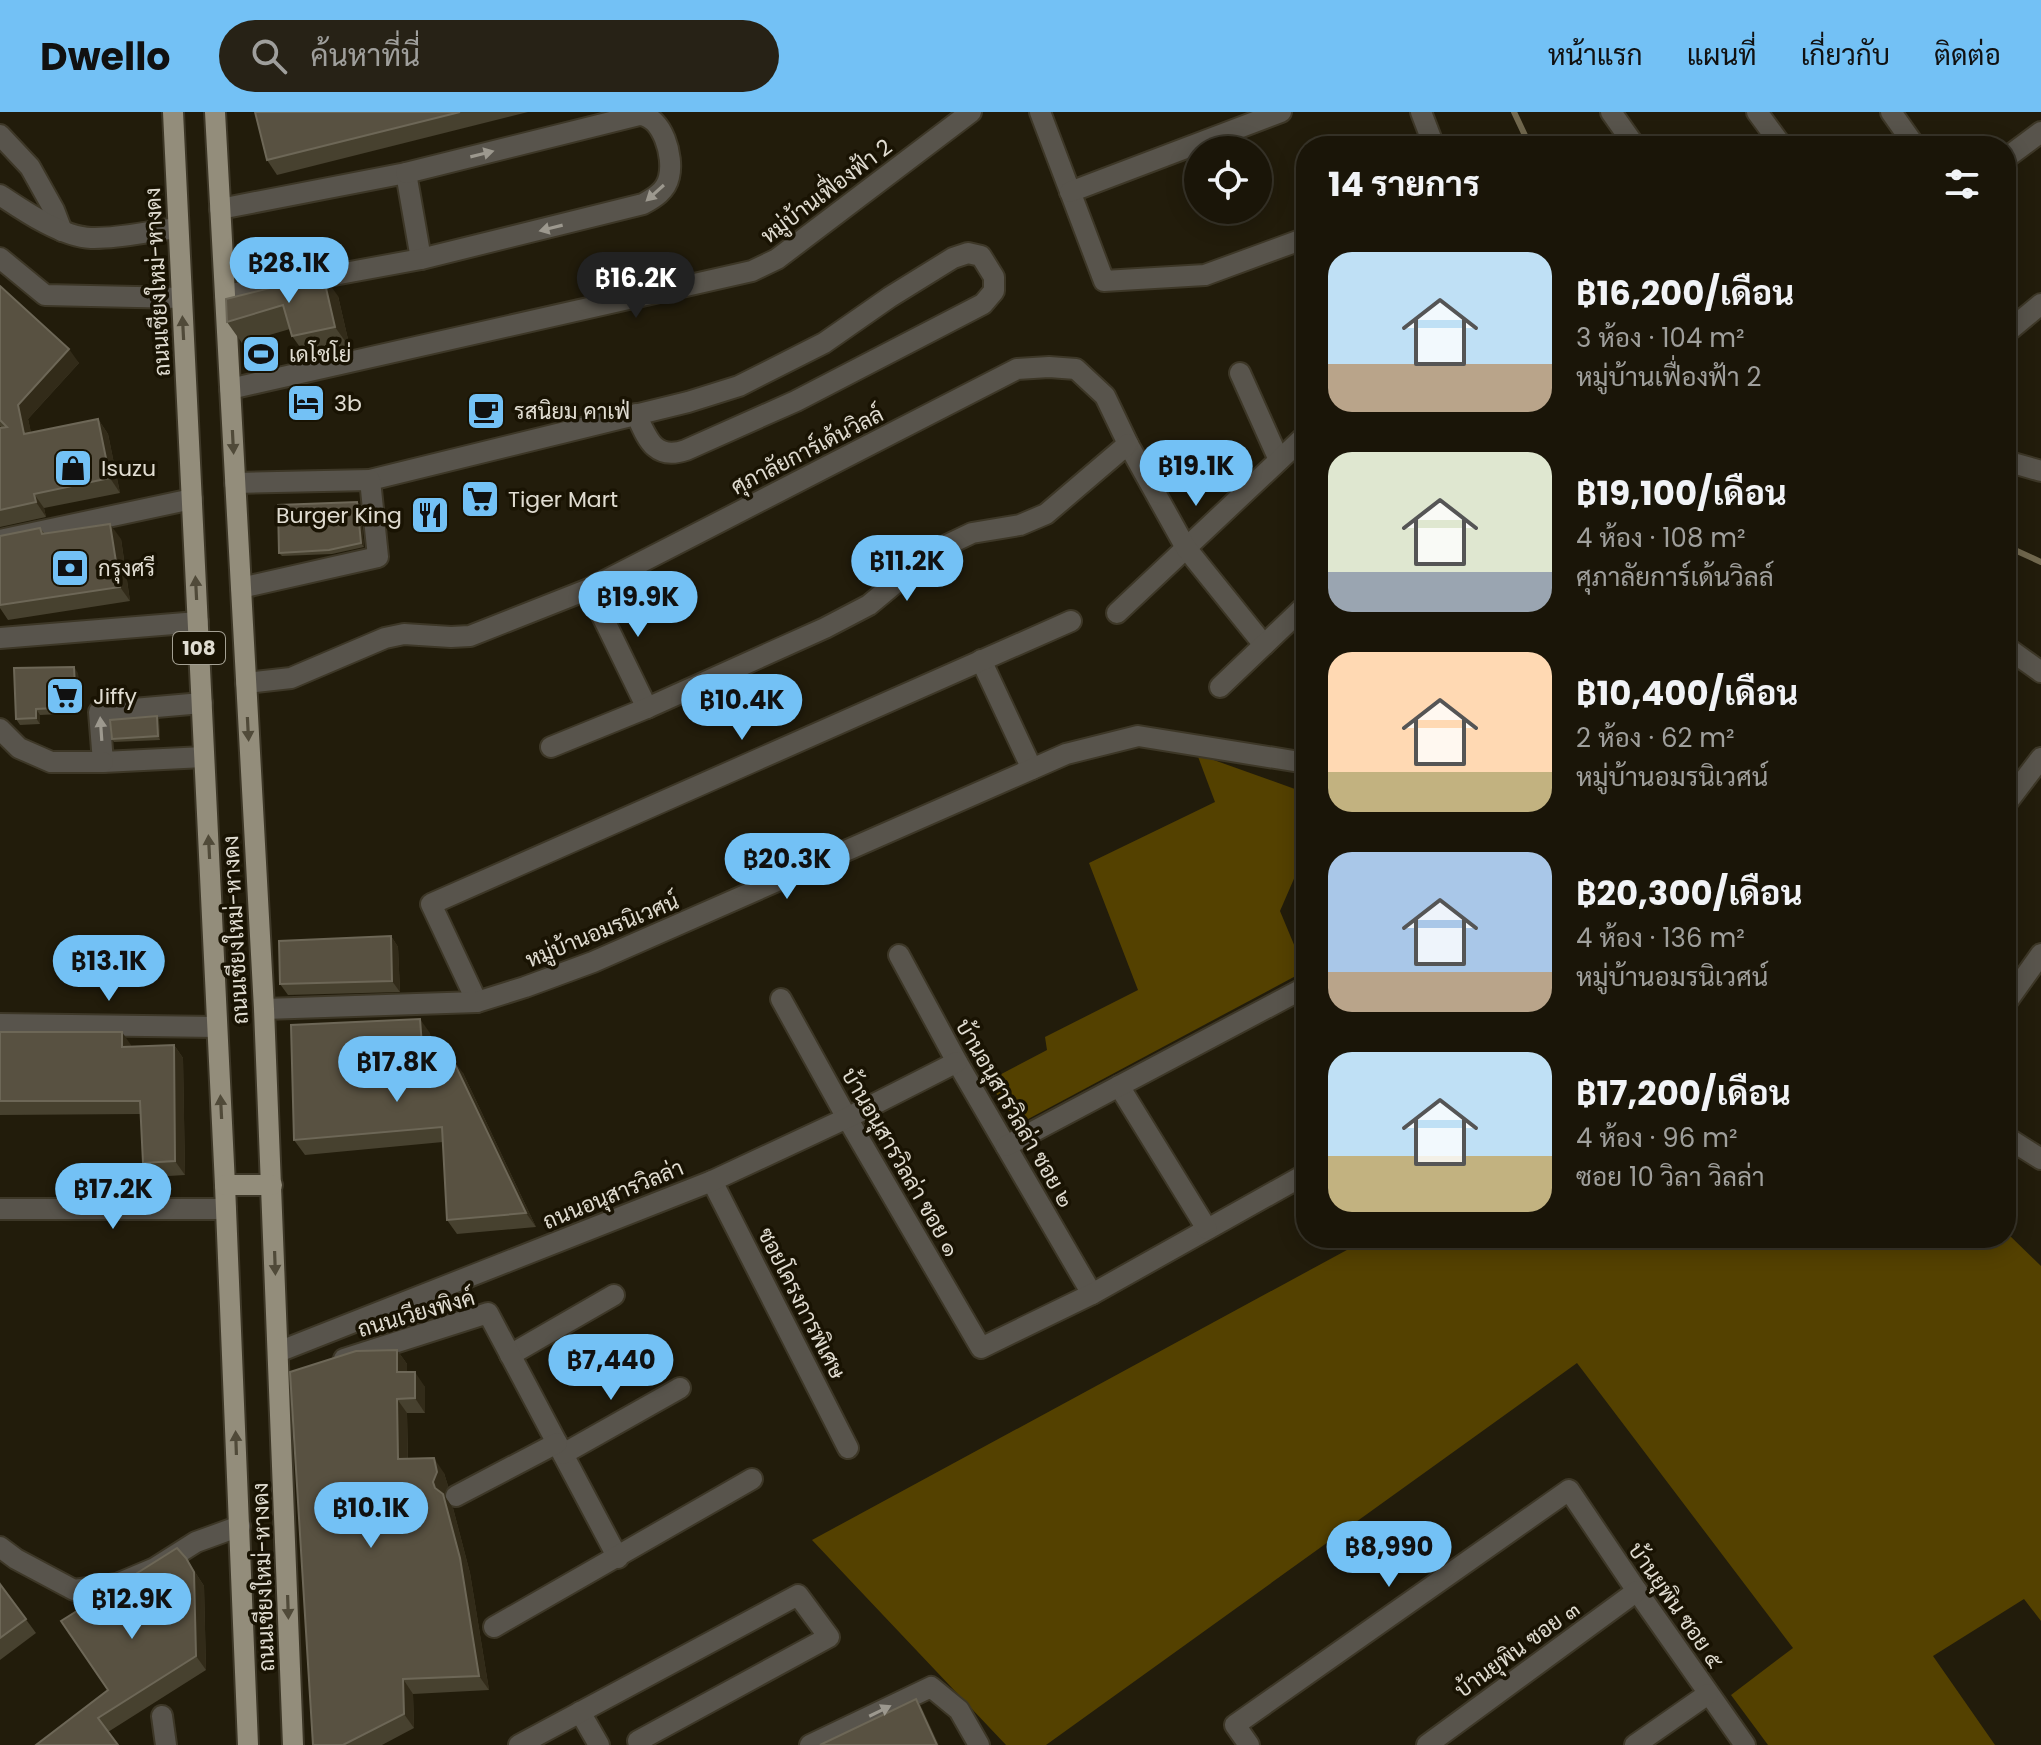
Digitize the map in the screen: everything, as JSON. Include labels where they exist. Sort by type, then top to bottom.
[{"type":"main road","name":"ถนนเชียงใหม่-หางดง","points":[[173,112],[225,1185],[248,1745]]},
{"type":"main road","name":"ถนนเชียงใหม่-หางดง","points":[[215,112],[264,1009],[278,1352],[286,1377],[293,1745]]},
{"type":"main road","points":[[225,1185],[272,1185]]},
{"type":"street","name":"หมู่บ้านเฟื่องฟ้า 2","points":[[230,389],[752,271],[777,259],[971,112]]},
{"type":"street","points":[[1040,112],[1104,281],[1205,275],[1296,242]]},
{"type":"street","points":[[1070,192],[1281,112]]},
{"type":"street","points":[[1421,112],[1430,136]]},
{"type":"street","points":[[1611,112],[1628,136]]},
{"type":"street","points":[[1757,112],[1775,136]]},
{"type":"street","points":[[1891,112],[1908,136]]},
{"type":"street","points":[[220,209],[406,173],[639,115],[652,120],[668,149],[669,178],[661,192],[643,204],[421,259],[225,295]]},
{"type":"street","points":[[2016,151],[2041,132]]},
{"type":"street","points":[[0,135],[30,167],[62,231]]},
{"type":"street","points":[[406,173],[421,259]]},
{"type":"street","points":[[0,195],[62,231],[87,238],[178,228]]},
{"type":"street","points":[[235,483],[370,480],[636,414],[701,398],[739,386],[824,343],[927,273],[961,255],[981,256],[994,277],[994,291],[983,304],[796,401],[686,450],[669,454],[659,451],[646,437],[636,414]]},
{"type":"street","points":[[0,258],[45,295],[182,298]]},
{"type":"street","points":[[2016,325],[2041,304]]},
{"type":"street","name":"ศุภาลัยการ์เด้นวิลล์","points":[[246,683],[291,678],[385,638],[404,634],[470,636],[589,589],[1017,369],[1049,367],[1076,369],[1105,396],[1186,548],[1264,645]]},
{"type":"street","points":[[1240,373],[1279,460]]},
{"type":"street","points":[[551,747],[647,708],[825,628],[869,605],[922,561],[972,533],[1020,525],[1046,514],[1128,444]]},
{"type":"street","points":[[1117,613],[1296,444]]},
{"type":"street","points":[[2016,464],[2041,471]]},
{"type":"street","points":[[241,588],[378,557],[370,480]]},
{"type":"street","points":[[0,540],[192,499]]},
{"type":"street","points":[[589,589],[647,708]]},
{"type":"street","points":[[1220,687],[1296,615]]},
{"type":"street","points":[[477,1002],[431,904],[1071,621]]},
{"type":"street","points":[[0,638],[198,622]]},
{"type":"street","points":[[2016,654],[2041,672]]},
{"type":"street","points":[[981,660],[1032,769]]},
{"type":"street","points":[[103,762],[99,712],[202,703]]},
{"type":"street","points":[[0,729],[19,748],[51,762],[204,757]]},
{"type":"street","name":"หมู่บ้านอมรนิเวศน์","points":[[264,1009],[477,1002],[593,962],[1066,754],[1138,736],[1296,761]]},
{"type":"street","points":[[2016,791],[2041,758]]},
{"type":"street","points":[[2016,989],[2041,954]]},
{"type":"street","name":"บ้านอนุสารวิลล่า ซอย ๒","points":[[899,955],[957,1062],[1092,1294]]},
{"type":"street","points":[[1006,1146],[1296,992]]},
{"type":"street","name":"บ้านอนุสารวิลล่า ซอย ๑","points":[[781,999],[981,1348],[1092,1294]]},
{"type":"street","points":[[0,1024],[217,1027]]},
{"type":"street","name":"ถนนอนุสารวิลล่า","points":[[278,1352],[712,1181],[957,1062]]},
{"type":"street","points":[[1119,1086],[1207,1229]]},
{"type":"street","points":[[2016,1143],[2041,1159]]},
{"type":"street","points":[[1092,1294],[1296,1180]]},
{"type":"street","name":"ซอยโครงการพิเศษ","points":[[712,1181],[848,1448]]},
{"type":"street","points":[[0,1209],[226,1209]]},
{"type":"street","points":[[510,1355],[614,1295]]},
{"type":"street","name":"ถนนเวียงพิงค์","points":[[324,1365],[488,1313],[618,1558]]},
{"type":"street","points":[[456,1496],[560,1449],[680,1388]]},
{"type":"street","points":[[494,1627],[752,1479]]},
{"type":"street","name":"บ้านยุพิน ซอย ๕","points":[[1249,1745],[1235,1725],[1569,1490],[1745,1745]]},
{"type":"street","points":[[0,1547],[74,1590],[117,1584],[155,1568],[196,1542],[240,1526]]},
{"type":"street","name":"บ้านยุพิน ซอย ๓","points":[[1427,1745],[1637,1591]]},
{"type":"street","points":[[519,1745],[798,1595],[829,1637],[638,1741]]},
{"type":"street","points":[[810,1745],[931,1687],[959,1710],[979,1745]]},
{"type":"street","points":[[1635,1745],[1708,1694]]},
{"type":"street","points":[[580,1712],[599,1745]]},
{"type":"street","points":[[162,1716],[166,1745]]},
{"type":"shaded area","name":"เดโชโย่","points":[[273,345],[273,357],[251,362],[249,351]]},
{"type":"shaded area","points":[[1197,754],[1296,789],[1296,874],[1280,911],[1296,949],[1296,976],[1017,1125],[988,1081],[1047,1050],[1045,1037],[1138,990],[1089,863],[1215,802]]},
{"type":"shaded area","points":[[2016,1242],[2041,1266],[2041,1621],[2024,1599],[1933,1656],[1995,1745],[1768,1745],[1731,1695],[1793,1648],[1577,1363],[1046,1745],[1006,1745],[812,1540],[1351,1248],[2016,1248]]},
{"type":"building","points":[[255,112],[460,112],[267,160]]},
{"type":"building","points":[[323,275],[335,327],[292,336],[283,305],[227,322],[226,299]]},
{"type":"building","points":[[0,286],[69,349],[18,405],[24,434],[98,419],[110,478],[34,494],[36,502],[0,510],[0,428],[7,427],[0,420]]},
{"type":"building","points":[[357,502],[361,543],[329,550],[279,553],[278,505]]},
{"type":"building","points":[[110,524],[120,587],[0,605],[0,536],[40,528],[42,534]]},
{"type":"building","points":[[74,667],[76,707],[36,709],[36,718],[16,719],[14,668]]},
{"type":"building","points":[[157,716],[158,736],[112,739],[110,720]]},
{"type":"building","points":[[391,936],[392,981],[280,984],[279,941]]},
{"type":"building","points":[[420,1019],[423,1059],[452,1058],[526,1213],[447,1220],[442,1127],[294,1140],[291,1025]]},
{"type":"building","points":[[0,1032],[122,1032],[122,1047],[174,1045],[175,1161],[143,1163],[140,1101],[0,1101]]},
{"type":"building","points":[[397,1350],[397,1372],[415,1372],[415,1398],[397,1399],[398,1459],[434,1458],[437,1472],[433,1482],[443,1494],[460,1558],[479,1676],[403,1679],[404,1714],[343,1745],[313,1745],[290,1372],[356,1351]]},
{"type":"building","points":[[177,1548],[194,1572],[196,1656],[98,1718],[118,1745],[36,1745],[108,1690],[61,1621]]},
{"type":"building","points":[[0,1584],[26,1619],[0,1638]]},
{"type":"building","points":[[916,1699],[937,1745],[820,1745]]},
{"type":"waterway","points":[[1514,112],[1525,136]]},
{"type":"waterway","points":[[2016,551],[2041,562]]},
{"type":"place","name":"เดโชโย่","points":[[261,354]]},
{"type":"place","name":"3b","points":[[306,403]]},
{"type":"place","name":"รสนิยม คาเฟ่","points":[[486,411]]},
{"type":"place","name":"Isuzu","points":[[73,468]]},
{"type":"place","name":"Tiger Mart","points":[[480,499]]},
{"type":"place","name":"Burger King","points":[[430,515]]},
{"type":"place","name":"กรุงศรี","points":[[70,568]]},
{"type":"place","name":"Jiffy","points":[[65,696]]}]
